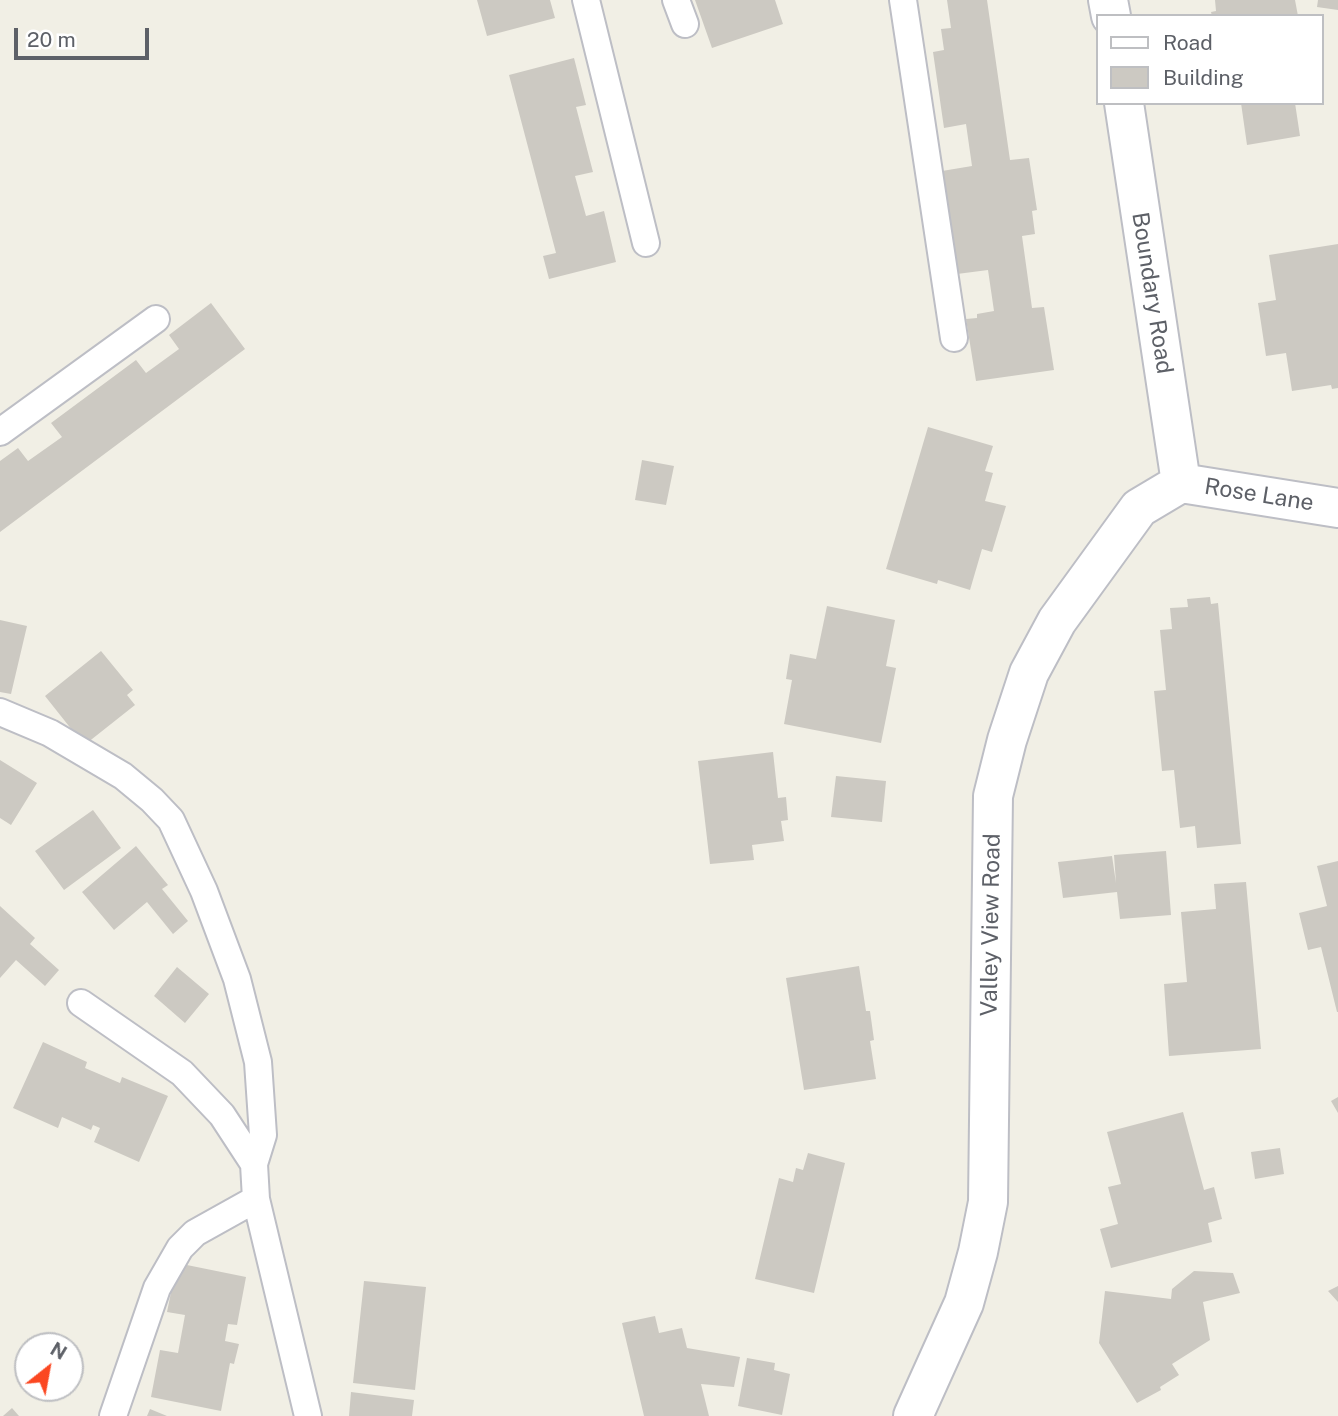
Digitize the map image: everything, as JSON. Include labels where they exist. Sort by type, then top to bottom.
[{"type":"street","name":"Boundary Road","points":[[1124,105],[1181,483]]},
{"type":"street","name":"Rose Lane","points":[[1181,483],[1338,508]]},
{"type":"street","name":"Valley View Road","points":[[913,1416],[964,1303],[988,1202],[993,796],[1007,740],[1029,673],[1057,621],[1139,508],[1181,483]]},
{"type":"lane","points":[[586,0],[646,243]]},
{"type":"lane","points":[[903,0],[954,338]]},
{"type":"lane","points":[[0,432],[156,319]]},
{"type":"lane","points":[[0,712],[50,733],[123,776],[152,800],[170,820],[204,891],[237,979],[258,1062],[263,1135],[254,1164],[256,1199],[308,1416]]},
{"type":"lane","points":[[81,1003],[182,1073],[222,1115],[254,1164]]},
{"type":"lane","points":[[113,1416],[157,1288],[180,1248],[195,1233],[256,1199]]},
{"type":"building","points":[[477,0],[550,0],[555,18],[487,36]]},
{"type":"building","points":[[695,0],[775,0],[783,24],[712,48]]},
{"type":"building","points":[[947,0],[987,0],[1010,160],[1029,158],[1037,210],[1032,211],[1035,234],[1022,236],[1032,308],[1044,307],[1054,370],[976,381],[966,319],[994,311],[988,270],[957,274],[942,171],[972,166],[966,124],[944,128],[933,52],[944,50],[941,29],[951,28]]},
{"type":"building","points":[[1215,0],[1295,0],[1298,14],[1212,14],[1216,11]]},
{"type":"building","points":[[1318,0],[1338,0],[1338,10],[1317,7]]},
{"type":"building","points":[[574,58],[586,105],[576,107],[593,172],[575,176],[586,216],[604,211],[616,262],[549,279],[543,256],[556,253],[509,75]]},
{"type":"building","points":[[1241,105],[1295,105],[1300,136],[1247,145]]},
{"type":"building","points":[[1338,244],[1338,388],[1332,389],[1331,385],[1292,391],[1286,353],[1266,356],[1258,303],[1276,300],[1269,255]]},
{"type":"building","points":[[211,303],[245,349],[0,532],[0,461],[18,448],[28,461],[62,437],[51,423],[136,360],[146,373],[179,349],[169,335]]},
{"type":"building","points":[[928,427],[993,446],[985,471],[993,473],[985,501],[1006,506],[992,552],[982,549],[970,590],[938,580],[937,584],[886,569]]},
{"type":"building","points":[[642,460],[674,466],[666,505],[635,500]]},
{"type":"building","points":[[1210,597],[1211,604],[1218,603],[1241,844],[1197,848],[1195,826],[1180,828],[1174,770],[1162,771],[1154,691],[1166,690],[1160,630],[1172,629],[1170,608],[1188,607],[1187,599]]},
{"type":"building","points":[[827,606],[895,620],[886,666],[896,668],[881,743],[784,724],[792,680],[786,679],[790,654],[816,659]]},
{"type":"building","points":[[0,620],[27,626],[11,694],[0,692]]},
{"type":"building","points":[[101,651],[133,690],[127,695],[135,705],[87,743],[78,733],[76,735],[45,696]]},
{"type":"building","points":[[773,752],[778,798],[786,797],[788,820],[781,821],[784,841],[752,845],[754,860],[710,864],[698,761]]},
{"type":"building","points":[[0,760],[37,783],[11,825],[0,818]]},
{"type":"building","points":[[836,776],[886,781],[882,822],[831,817]]},
{"type":"building","points":[[93,810],[121,848],[64,890],[35,851]]},
{"type":"building","points":[[136,846],[168,885],[162,889],[188,921],[173,934],[147,902],[114,930],[82,892]]},
{"type":"building","points":[[1166,851],[1171,915],[1120,919],[1117,892],[1063,898],[1058,862],[1112,856],[1116,883],[1114,855]]},
{"type":"building","points":[[1338,861],[1337,1012],[1321,947],[1308,950],[1299,913],[1327,906],[1317,866]]},
{"type":"building","points":[[1246,882],[1261,1049],[1169,1056],[1164,984],[1187,982],[1181,912],[1216,909],[1214,884]]},
{"type":"building","points":[[0,906],[35,938],[30,944],[59,970],[45,986],[16,960],[0,978]]},
{"type":"building","points":[[859,966],[866,1011],[870,1011],[874,1040],[870,1041],[876,1079],[804,1090],[786,978]]},
{"type":"building","points":[[177,967],[209,994],[185,1023],[154,996]]},
{"type":"building","points":[[43,1042],[87,1062],[85,1068],[120,1083],[122,1077],[168,1096],[139,1162],[94,1142],[100,1128],[93,1125],[91,1130],[62,1117],[58,1128],[13,1108]]},
{"type":"building","points":[[1338,1097],[1338,1113],[1331,1101]]},
{"type":"building","points":[[1183,1112],[1204,1190],[1214,1187],[1222,1219],[1208,1223],[1212,1242],[1111,1268],[1100,1229],[1118,1224],[1108,1187],[1121,1184],[1107,1132]]},
{"type":"building","points":[[1280,1148],[1284,1174],[1255,1179],[1251,1152]]},
{"type":"building","points":[[808,1153],[845,1163],[814,1293],[755,1279],[779,1178],[793,1182],[796,1168],[803,1170]]},
{"type":"building","points":[[177,1263],[246,1277],[237,1325],[228,1324],[225,1341],[239,1344],[234,1364],[230,1363],[221,1411],[151,1397],[160,1350],[178,1353],[185,1315],[167,1312]]},
{"type":"building","points":[[1194,1271],[1233,1273],[1240,1293],[1203,1302],[1210,1340],[1172,1364],[1179,1375],[1160,1387],[1161,1390],[1137,1403],[1099,1343],[1105,1291],[1171,1299],[1172,1289]]},
{"type":"building","points":[[364,1281],[426,1287],[415,1390],[353,1383]]},
{"type":"building","points":[[1338,1286],[1338,1302],[1328,1291]]},
{"type":"building","points":[[655,1316],[659,1333],[682,1328],[687,1348],[740,1357],[734,1387],[701,1384],[709,1416],[644,1416],[622,1323]]},
{"type":"building","points":[[747,1358],[775,1363],[774,1370],[790,1374],[782,1415],[738,1406]]},
{"type":"building","points":[[351,1392],[414,1400],[412,1416],[349,1416]]},
{"type":"building","points":[[12,1408],[19,1416],[3,1416]]},
{"type":"building","points":[[150,1409],[167,1416],[147,1416]]}]
